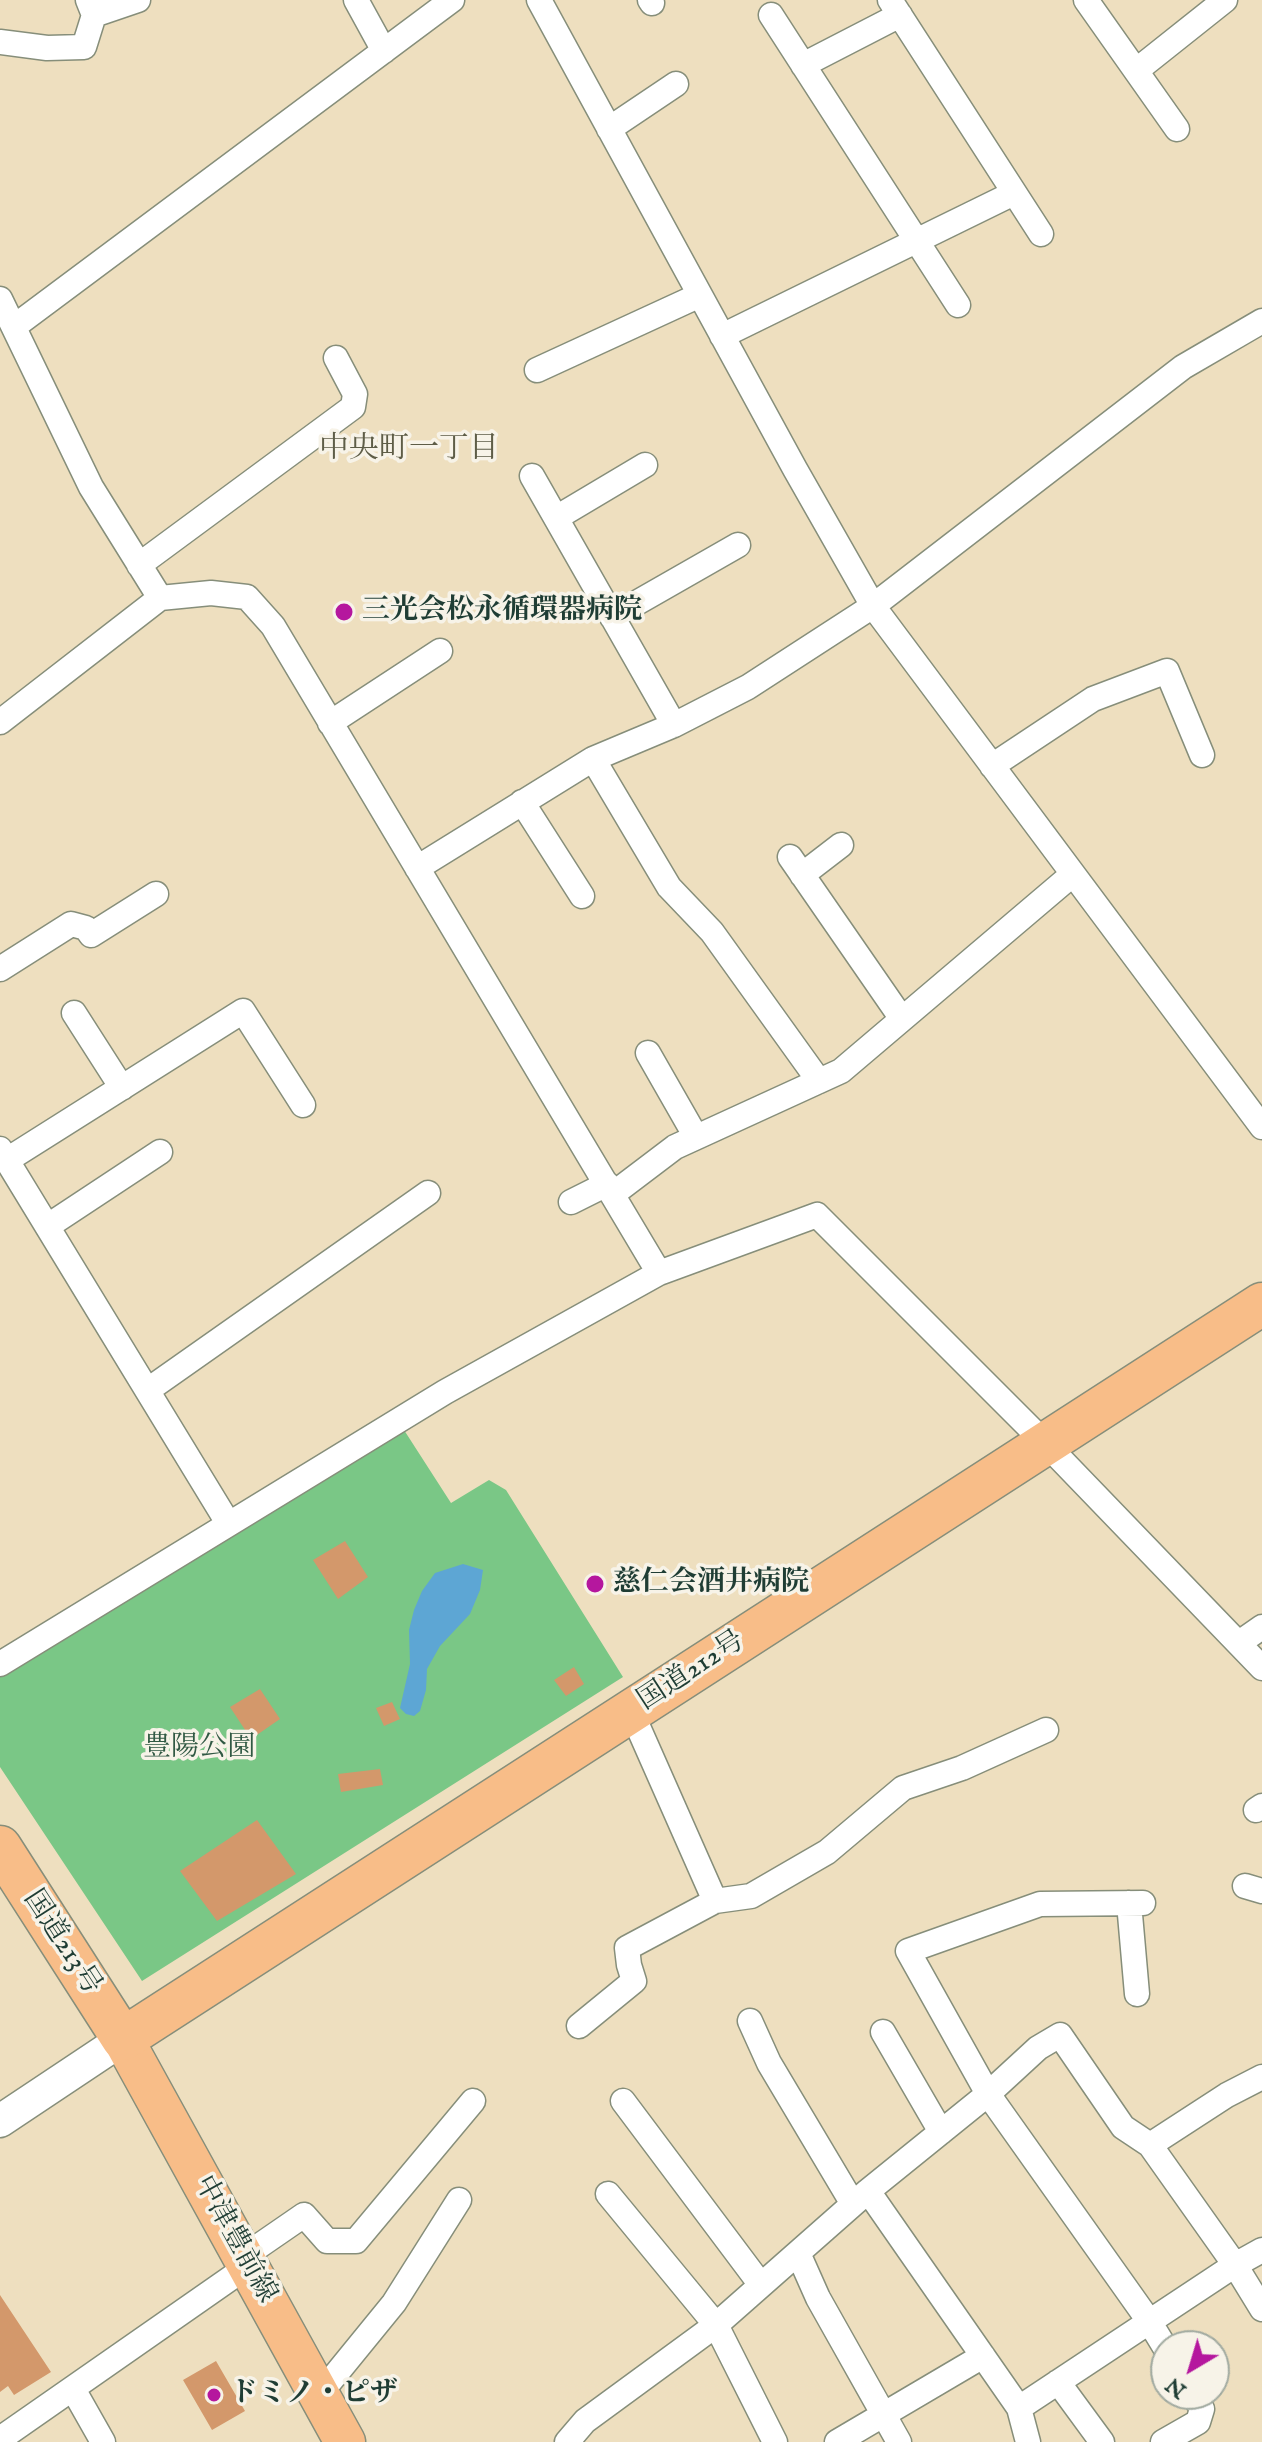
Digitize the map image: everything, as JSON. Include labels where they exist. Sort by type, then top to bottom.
[{"type":"highway","name":"国道212号","points":[[123,2039],[1262,1304]]},
{"type":"highway","name":"国道213号","points":[[0,1847],[123,2039]]},
{"type":"main road","name":"中津豊前線","points":[[123,2039],[345,2442]]},
{"type":"street","points":[[0,42],[47,48],[84,47],[91,8],[138,0]]},
{"type":"street","points":[[356,0],[384,51]]},
{"type":"street","points":[[15,326],[452,0]]},
{"type":"street","points":[[539,0],[873,606],[1262,1127]]},
{"type":"street","points":[[1086,0],[1177,129]]},
{"type":"street","points":[[1137,70],[1225,0]]},
{"type":"street","points":[[803,65],[895,7],[1041,234]]},
{"type":"street","points":[[771,15],[958,305]]},
{"type":"street","points":[[609,129],[676,84]]},
{"type":"street","points":[[722,336],[1014,193]]},
{"type":"street","points":[[537,370],[700,295]]},
{"type":"street","points":[[0,299],[91,487],[160,598]]},
{"type":"street","points":[[417,868],[593,759],[674,725],[748,687],[873,606],[1183,367],[1262,321]]},
{"type":"street","points":[[139,565],[353,407],[355,394],[336,358]]},
{"type":"street","points":[[556,518],[645,465]]},
{"type":"street","points":[[532,476],[674,725]]},
{"type":"street","points":[[612,617],[738,545]]},
{"type":"street","points":[[0,722],[160,598],[211,593],[247,597],[273,626],[659,1273]]},
{"type":"street","points":[[330,723],[440,651]]},
{"type":"street","points":[[992,766],[1093,699],[1167,671],[1202,755]]},
{"type":"street","points":[[593,759],[669,887],[712,932],[819,1081]]},
{"type":"street","points":[[522,802],[582,896]]},
{"type":"street","points":[[841,845],[796,866],[902,1019]]},
{"type":"street","points":[[571,1202],[610,1189],[675,1147],[841,1071],[1073,874]]},
{"type":"street","points":[[0,969],[71,924],[86,928],[91,935],[156,894]]},
{"type":"street","points":[[228,1523],[4,1155],[122,1088],[243,1011],[303,1105]]},
{"type":"street","points":[[74,1013],[122,1088]]},
{"type":"street","points":[[648,1053],[696,1137]]},
{"type":"street","points":[[48,1226],[160,1152]]},
{"type":"street","points":[[148,1390],[428,1193]]},
{"type":"street","points":[[0,1664],[445,1392],[659,1273],[817,1215],[1046,1444],[1262,1668]]},
{"type":"street","points":[[1239,1643],[1262,1627]]},
{"type":"street","points":[[631,1711],[715,1901]]},
{"type":"street","points":[[579,2026],[634,1981],[627,1948],[715,1901],[751,1896],[827,1852],[903,1788],[962,1768],[1046,1730]]},
{"type":"street","points":[[1137,1994],[1136,1903],[1040,1904],[908,1951],[988,2094],[1154,2330]]},
{"type":"street","points":[[750,2021],[769,2063],[860,2198],[983,2356],[1019,2408],[1028,2442]]},
{"type":"street","points":[[883,2032],[941,2132]]},
{"type":"street","points":[[567,2442],[585,2421],[716,2325],[860,2198],[988,2094],[1038,2048],[1060,2035],[1123,2127],[1150,2145],[1235,2265],[1262,2309]]},
{"type":"street","points":[[0,2121],[123,2039]]},
{"type":"street","points":[[1150,2145],[1227,2095],[1262,2077]]},
{"type":"street","points":[[0,2439],[73,2389],[304,2215],[327,2241],[356,2241],[473,2101]]},
{"type":"street","points":[[623,2101],[761,2285]]},
{"type":"street","points":[[608,2194],[716,2325],[775,2442]]},
{"type":"street","points":[[319,2395],[394,2303],[459,2200]]},
{"type":"street","points":[[1019,2408],[1262,2250]]},
{"type":"street","points":[[798,2253],[818,2298],[899,2442]]},
{"type":"street","points":[[837,2442],[983,2356]]},
{"type":"street","points":[[1058,2382],[1102,2442]]},
{"type":"street","points":[[73,2389],[103,2442]]},
{"type":"street","points":[[1163,2442],[1198,2422],[1202,2410]]},
{"type":"green space","name":"豊陽公園","points":[[404,1430],[451,1503],[489,1480],[506,1490],[623,1677],[142,1981],[0,1767],[0,1677]]},
{"type":"water","points":[[463,1564],[483,1570],[480,1590],[470,1614],[440,1646],[427,1669],[426,1690],[420,1711],[414,1716],[406,1714],[400,1708],[410,1664],[409,1630],[414,1610],[422,1591],[435,1573]]},
{"type":"building","points":[[345,1541],[368,1577],[338,1599],[313,1560]]},
{"type":"building","points":[[574,1667],[584,1684],[566,1696],[554,1680]]},
{"type":"building","points":[[260,1689],[280,1719],[251,1739],[230,1707]]},
{"type":"building","points":[[392,1702],[400,1719],[384,1726],[376,1708]]},
{"type":"building","points":[[380,1769],[383,1785],[341,1792],[338,1774]]},
{"type":"building","points":[[257,1820],[296,1874],[217,1921],[180,1871]]},
{"type":"building","points":[[0,2295],[51,2372],[14,2395],[8,2386],[0,2392]]},
{"type":"building","name":"ドミノ・ピザ","points":[[216,2361],[245,2411],[212,2430],[183,2380]]},
{"type":"place","name":"三光会松永循環器病院","points":[[344,612]]},
{"type":"place","name":"慈仁会酒井病院","points":[[595,1584]]},
{"type":"place","name":"ドミノ・ピザ","points":[[214,2395]]},
{"type":"district","name":"中央町一丁目","points":[[409,451]]}]
